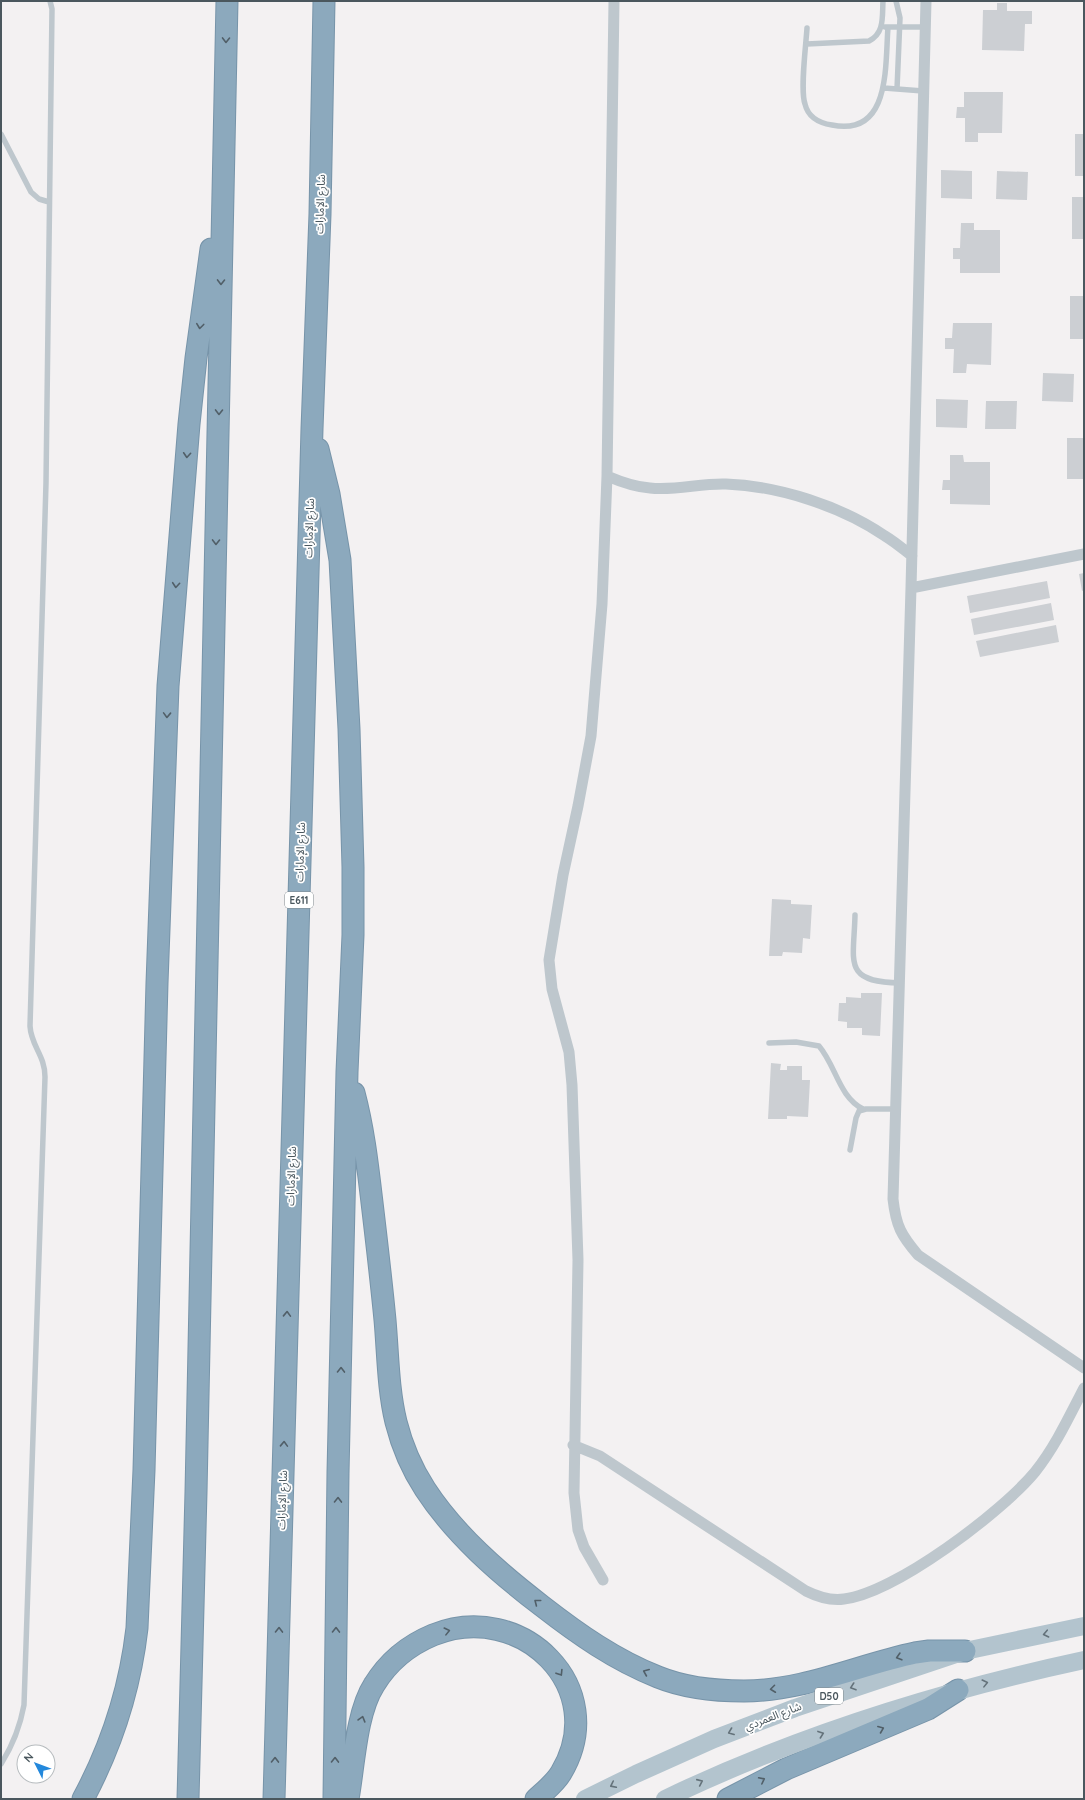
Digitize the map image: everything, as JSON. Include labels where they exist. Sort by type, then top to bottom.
[{"type":"highway","points":[[188,1799],[196,1492],[227,1]]},
{"type":"highway","name":"شارع الإمارات","points":[[274,1799],[312,428],[320,214],[324,1]]},
{"type":"highway","points":[[83,1799],[105,1754],[123,1705],[132,1667],[137,1628],[144,1470],[157,983],[168,686],[196,358],[224,163]]},
{"type":"highway","points":[[312,428],[329,494],[340,560],[343,594],[352,790],[352,973],[347,1072],[338,1473],[334,1799]]},
{"type":"highway","points":[[347,1072],[358,1109],[365,1146],[378,1252],[390,1390],[397,1424],[408,1457],[424,1488],[446,1516],[490,1562],[528,1595],[571,1628],[614,1656],[660,1678],[702,1688],[744,1691],[787,1688],[915,1653],[929,1651],[965,1651]]},
{"type":"highway","points":[[348,1799],[359,1728],[366,1702],[373,1686],[387,1668],[403,1652],[422,1640],[443,1631],[465,1627],[484,1626],[519,1636],[544,1654],[560,1672],[569,1689],[574,1706],[576,1724],[574,1741],[569,1758],[561,1774],[549,1788],[536,1799]]},
{"type":"highway","points":[[728,1799],[786,1769],[928,1709],[958,1690]]},
{"type":"main road","name":"شارع العمردي","points":[[585,1799],[686,1752],[766,1719],[868,1682],[965,1651],[1084,1626]]},
{"type":"main road","points":[[665,1799],[735,1767],[871,1717],[958,1690],[1084,1660]]},
{"type":"street","points":[[603,1580],[584,1547],[578,1530],[574,1493],[578,1260],[572,1085],[569,1052],[552,989],[549,960],[563,875],[591,736],[602,604],[607,476],[614,1]]},
{"type":"street","points":[[926,1],[912,556],[893,1199],[896,1220],[904,1239],[918,1255],[1084,1368]]},
{"type":"street","points":[[607,476],[628,484],[651,488],[725,484],[762,487],[798,496],[860,521],[886,536],[912,556]]},
{"type":"street","points":[[911,588],[1084,554]]},
{"type":"street","points":[[574,1445],[600,1456],[806,1591],[824,1598],[843,1599],[872,1591],[897,1579],[928,1560],[1011,1497],[1048,1454],[1084,1388]]},
{"type":"lane","points":[[1,1764],[20,1727],[24,1704],[45,1085],[45,1068],[43,1060],[32,1039],[30,1026],[46,483],[52,9],[50,1]]},
{"type":"lane","points":[[807,28],[804,103],[812,117],[819,121],[839,127],[853,126],[865,120],[875,111],[881,100],[884,88],[885,27],[883,1]]},
{"type":"lane","points":[[896,1],[900,27],[897,89]]},
{"type":"lane","points":[[885,27],[925,27]]},
{"type":"lane","points":[[806,44],[870,41],[876,38],[885,27]]},
{"type":"lane","points":[[884,88],[923,90]]},
{"type":"lane","points":[[1,134],[31,192],[39,199],[49,202]]},
{"type":"lane","points":[[855,915],[854,962],[859,973],[863,977],[873,981],[900,983]]},
{"type":"lane","points":[[769,1043],[796,1042],[819,1046],[828,1056],[847,1097],[862,1109],[896,1109]]},
{"type":"lane","points":[[850,1150],[857,1114],[862,1109]]},
{"type":"building","points":[[997,3],[1007,3],[1007,11],[1032,11],[1032,24],[1025,24],[1024,51],[982,50],[983,10],[997,10]]},
{"type":"building","points":[[964,92],[1003,92],[1002,133],[978,133],[978,142],[965,142],[965,118],[956,118],[957,107],[964,107]]},
{"type":"building","points":[[1075,134],[1084,134],[1084,176],[1075,176]]},
{"type":"building","points":[[941,170],[972,171],[972,199],[941,198]]},
{"type":"building","points":[[997,171],[1028,172],[1027,200],[996,199]]},
{"type":"building","points":[[1072,197],[1084,197],[1084,239],[1072,239]]},
{"type":"building","points":[[961,223],[974,223],[974,230],[1000,230],[1000,273],[960,273],[960,259],[953,259],[953,248],[960,248]]},
{"type":"building","points":[[1070,296],[1084,296],[1084,339],[1070,339]]},
{"type":"building","points":[[953,323],[992,323],[991,365],[967,364],[966,373],[953,373],[954,349],[945,349],[945,338],[952,338]]},
{"type":"building","points":[[1043,373],[1074,374],[1073,402],[1042,401]]},
{"type":"building","points":[[936,399],[968,400],[967,428],[936,427]]},
{"type":"building","points":[[986,401],[1017,401],[1016,429],[985,429]]},
{"type":"building","points":[[1067,438],[1084,438],[1084,479],[1067,479]]},
{"type":"building","points":[[950,455],[963,455],[964,462],[990,462],[990,505],[950,504],[950,490],[942,490],[943,480],[950,480]]},
{"type":"building","points":[[1084,573],[1084,590],[1082,591],[1079,574]]},
{"type":"building","points":[[1047,581],[1050,598],[970,613],[967,596]]},
{"type":"building","points":[[1051,603],[1054,620],[974,635],[971,619]]},
{"type":"building","points":[[1056,625],[1059,642],[980,657],[976,641]]},
{"type":"building","points":[[772,899],[791,900],[791,904],[812,905],[810,939],[803,938],[802,953],[783,952],[782,956],[769,956]]},
{"type":"building","points":[[861,993],[882,993],[880,1036],[862,1035],[862,1028],[847,1028],[847,1022],[838,1021],[839,1003],[846,1003],[846,997],[861,998]]},
{"type":"building","points":[[771,1063],[781,1064],[780,1070],[787,1070],[787,1066],[802,1066],[802,1080],[810,1080],[808,1117],[787,1116],[787,1119],[768,1119]]}]
